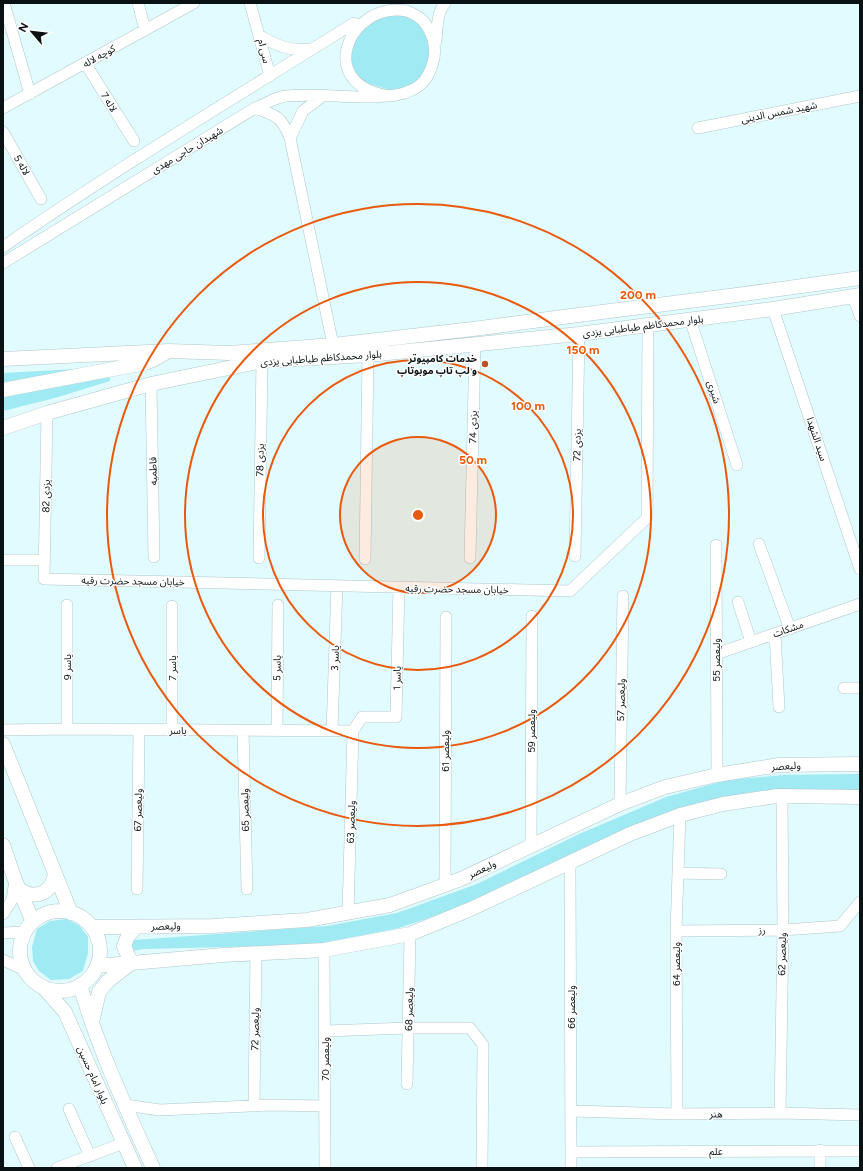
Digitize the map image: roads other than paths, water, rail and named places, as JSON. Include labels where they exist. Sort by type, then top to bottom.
[{"type":"main road","name":"بلوار محمدکاظم طباطبایی یزدی","points":[[3,359],[169,351],[229,353],[333,345],[473,329],[860,278]]},
{"type":"main road","name":"بلوار محمدکاظم طباطبایی یزدی","points":[[3,428],[47,413],[151,384],[262,361],[368,356],[579,334],[773,309],[857,295]]},
{"type":"main road","points":[[3,390],[145,363],[169,351]]},
{"type":"main road","points":[[3,744],[71,913]]},
{"type":"main road","name":"ولیعصر","points":[[92,927],[248,925],[308,920],[390,905],[461,880],[620,804],[665,787],[717,774],[779,765],[860,764]]},
{"type":"main road","points":[[97,966],[256,953],[324,950],[410,934],[473,908],[630,834],[680,815],[723,804],[782,796],[860,797]]},
{"type":"main road","points":[[3,845],[18,885],[29,927]]},
{"type":"main road","points":[[18,885],[27,894],[35,895],[43,893],[54,881],[55,873]]},
{"type":"main road","points":[[57,911],[71,913],[83,918],[92,927],[98,939],[100,953],[97,966],[90,977],[80,985],[68,990],[56,990],[43,987],[33,980],[25,970],[21,958],[21,945],[29,927],[44,914],[57,911]]},
{"type":"main road","points":[[131,963],[124,946],[128,936],[136,927]]},
{"type":"main road","points":[[70,1023],[75,1014],[80,1010],[89,1017],[98,992],[108,981],[131,963]]},
{"type":"main road","name":"بلوار امام حسین","points":[[80,985],[89,1017],[153,1168]]},
{"type":"main road","name":"بلوار امام حسین","points":[[43,987],[65,1012],[135,1168]]},
{"type":"street","points":[[4,3],[30,94]]},
{"type":"street","points":[[138,3],[145,30]]},
{"type":"street","name":"کوچه لاله","points":[[3,108],[194,3]]},
{"type":"street","points":[[250,3],[259,34]]},
{"type":"street","points":[[435,48],[430,31],[426,24],[400,4],[383,7],[368,12],[356,22],[348,36],[345,51],[348,68],[357,82],[366,89],[378,94],[390,96],[413,90],[423,82],[430,72],[434,60],[441,4]]},
{"type":"street","name":"شهیدان حاجی مهدی","points":[[3,247],[50,214],[356,22]]},
{"type":"street","name":"سی ام","points":[[259,34],[272,44],[282,48],[298,50],[314,48]]},
{"type":"street","name":"سی ام","points":[[259,34],[270,76]]},
{"type":"street","name":"لاله 7","points":[[85,63],[134,141]]},
{"type":"street","points":[[290,138],[303,111],[324,95]]},
{"type":"street","name":"شهیدان حاجی مهدی","points":[[3,263],[255,108],[283,96],[390,96]]},
{"type":"street","name":"شهید شمس الدینی","points":[[698,128],[860,96]]},
{"type":"street","points":[[255,108],[272,114],[282,121],[290,138],[333,345]]},
{"type":"street","name":"لاله 5","points":[[3,132],[41,199]]},
{"type":"street","points":[[857,295],[860,316]]},
{"type":"street","name":"سید الشهدا","points":[[773,309],[860,569]]},
{"type":"street","name":"شیری","points":[[690,319],[737,465]]},
{"type":"street","name":"خیابان مسجد حضرت رقیه","points":[[44,579],[570,591],[647,518],[648,325]]},
{"type":"street","name":"یزدی 72","points":[[575,556],[579,334]]},
{"type":"street","name":"یزدی 74","points":[[470,558],[475,344]]},
{"type":"street","points":[[365,559],[368,356]]},
{"type":"street","name":"یزدی 78","points":[[259,558],[262,361]]},
{"type":"street","name":"فاطمیه","points":[[151,384],[154,557]]},
{"type":"street","name":"یزدی 82","points":[[44,579],[47,413]]},
{"type":"street","name":"ولیعصر 55","points":[[716,544],[717,774]]},
{"type":"street","points":[[759,544],[790,629]]},
{"type":"street","points":[[3,560],[45,560]]},
{"type":"street","name":"یاسر 3","points":[[332,731],[337,586]]},
{"type":"street","name":"یاسر 1","points":[[353,732],[362,717],[396,717],[399,587]]},
{"type":"street","name":"ولیعصر 57","points":[[620,804],[623,596]]},
{"type":"street","points":[[738,602],[750,642]]},
{"type":"street","name":"مشکات","points":[[716,654],[860,604]]},
{"type":"street","name":"یاسر 9","points":[[67,605],[67,729]]},
{"type":"street","name":"یاسر 5","points":[[277,730],[278,605]]},
{"type":"street","name":"یاسر 7","points":[[172,606],[172,730]]},
{"type":"street","name":"ولیعصر 59","points":[[531,846],[532,616]]},
{"type":"street","name":"ولیعصر 61","points":[[445,885],[446,617]]},
{"type":"street","points":[[775,634],[779,707]]},
{"type":"street","points":[[844,688],[860,688]]},
{"type":"street","name":"یاسر","points":[[3,730],[277,730],[353,732]]},
{"type":"street","name":"ولیعصر 67","points":[[137,890],[139,731]]},
{"type":"street","name":"ولیعصر 65","points":[[243,731],[246,889]]},
{"type":"street","name":"ولیعصر 63","points":[[348,913],[353,732]]},
{"type":"street","name":"ولیعصر 62","points":[[780,1113],[783,930],[782,796]]},
{"type":"street","name":"ولیعصر 64","points":[[677,1114],[676,932],[680,815]]},
{"type":"street","name":"ولیعصر 66","points":[[570,862],[571,1168]]},
{"type":"street","points":[[678,873],[721,874]]},
{"type":"street","points":[[3,914],[12,900],[18,885]]},
{"type":"street","name":"رز","points":[[676,932],[783,930],[840,926],[860,902]]},
{"type":"street","points":[[3,933],[29,927]]},
{"type":"street","name":"ولیعصر 68","points":[[408,1084],[410,934]]},
{"type":"street","name":"ولیعصر 70","points":[[324,950],[326,1168]]},
{"type":"street","name":"ولیعصر 72","points":[[254,1106],[256,953]]},
{"type":"street","points":[[3,960],[25,970]]},
{"type":"street","points":[[325,1032],[408,1028],[470,1028],[483,1045],[482,1168]]},
{"type":"street","points":[[125,1105],[160,1110],[254,1106],[325,1106]]},
{"type":"street","points":[[70,1109],[90,1156]]},
{"type":"street","name":"هنر","points":[[572,1111],[677,1114],[780,1113],[860,1115]]},
{"type":"street","points":[[15,1137],[29,1168]]},
{"type":"street","points":[[57,1168],[124,1143]]},
{"type":"street","points":[[820,1150],[820,1168]]},
{"type":"street","name":"علم","points":[[571,1152],[860,1151]]},
{"type":"place","name":"خدمات کامپیوتر و لپ تاپ موبوتاپ","points":[[485,364]]}]
